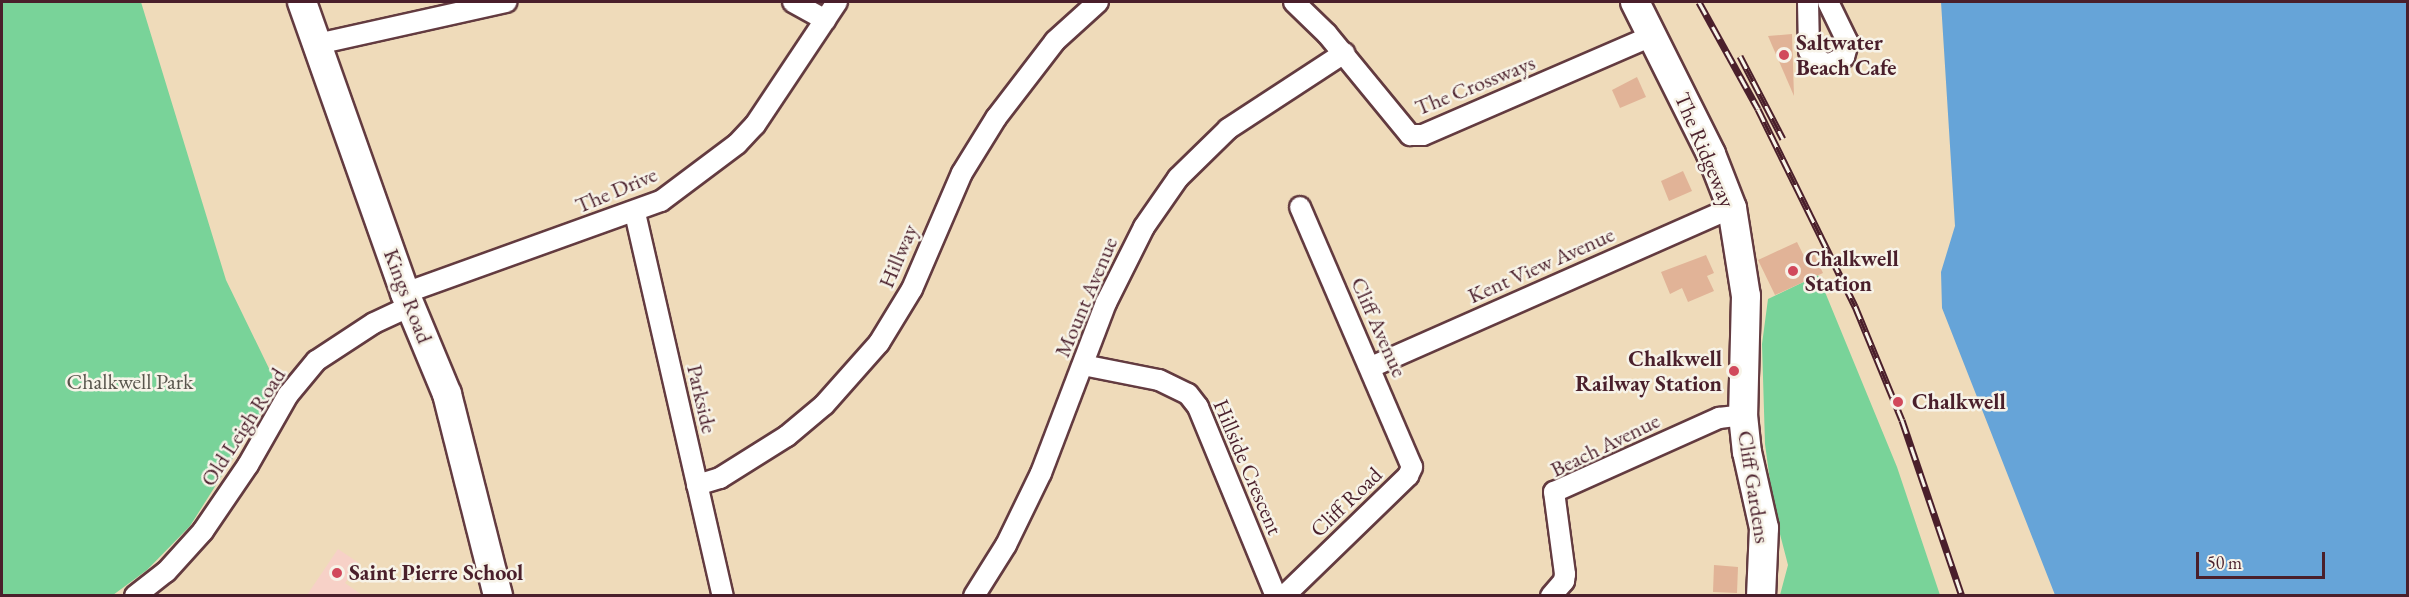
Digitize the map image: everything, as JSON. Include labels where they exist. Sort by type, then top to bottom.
[{"type":"street","name":"Kings Road","points":[[302,2],[407,300],[447,394],[459,434],[498,596]]},
{"type":"street","points":[[317,44],[506,2]]},
{"type":"street","points":[[794,2],[825,20]]},
{"type":"street","name":"The Drive","points":[[407,300],[661,201],[737,144],[755,125],[837,2]]},
{"type":"street","name":"Hillway","points":[[697,485],[720,478],[787,436],[824,405],[879,344],[912,289],[962,173],[996,118],[1055,41],[1098,2]]},
{"type":"street","name":"The Crossways","points":[[1294,2],[1344,53],[1402,129],[1410,135],[1423,135],[1654,35]]},
{"type":"street","name":"The Ridgeway","points":[[1635,2],[1654,35],[1712,154],[1731,208],[1746,296],[1743,415]]},
{"type":"street","points":[[1808,2],[1809,51],[1823,63],[1830,63],[1844,57],[1848,43],[1828,2]]},
{"type":"street","name":"Mount Avenue","points":[[975,596],[1006,545],[1041,472],[1123,264],[1178,178],[1228,129],[1344,53]]},
{"type":"street","name":"Cliff Avenue","points":[[1300,207],[1413,467]]},
{"type":"street","name":"Kent View Avenue","points":[[1371,367],[1731,208]]},
{"type":"street","name":"Parkside","points":[[635,213],[723,596]]},
{"type":"street","name":"Old Leigh Road","points":[[135,596],[166,572],[203,531],[248,465],[288,394],[316,361],[407,300]]},
{"type":"street","name":"Hillside Crescent","points":[[1083,365],[1159,380],[1188,394],[1198,407],[1276,596]]},
{"type":"street","name":"Beach Avenue","points":[[1551,596],[1564,581],[1565,574],[1554,492],[1719,418],[1743,415]]},
{"type":"street","name":"Cliff Gardens","points":[[1743,415],[1747,452],[1764,528],[1761,596]]},
{"type":"street","name":"Cliff Road","points":[[1284,596],[1408,476],[1413,467]]},
{"type":"shaded area","name":"Saint Pierre School","points":[[338,549],[359,563],[345,583],[362,595],[307,595]]},
{"type":"green space","name":"Chalkwell Park","points":[[2,2],[141,2],[226,280],[278,387],[190,526],[147,570],[113,595],[2,595]]},
{"type":"green space","points":[[1818,275],[1897,467],[1940,595],[1780,595],[1788,565],[1774,511],[1765,444],[1762,344],[1768,299]]},
{"type":"water","points":[[1941,2],[2407,2],[2407,595],[2055,595],[1942,308],[1941,272],[1955,226]]},
{"type":"building","name":"Saltwater Beach Cafe","points":[[1792,34],[1794,96],[1768,36]]},
{"type":"building","points":[[1637,77],[1646,97],[1620,108],[1612,90]]},
{"type":"building","points":[[1683,171],[1692,191],[1669,201],[1661,181]]},
{"type":"building","name":"Chalkwell Station","points":[[1797,242],[1805,258],[1814,254],[1823,273],[1775,295],[1758,260]]},
{"type":"building","points":[[1706,255],[1714,273],[1707,276],[1714,291],[1688,302],[1682,288],[1670,294],[1661,272]]},
{"type":"building","points":[[1714,565],[1738,567],[1737,593],[1713,592]]},
{"type":"railway","points":[[1699,2],[1758,109],[1855,306],[1902,420],[1962,596]]},
{"type":"railway","points":[[1740,56],[1783,139]]},
{"type":"place","name":"Saltwater Beach Cafe","points":[[1784,55]]},
{"type":"place","name":"Chalkwell Station","points":[[1793,271]]},
{"type":"place","name":"Chalkwell Railway Station","points":[[1734,371]]},
{"type":"place","name":"Chalkwell","points":[[1898,402]]},
{"type":"place","name":"Saint Pierre School","points":[[337,573]]}]
